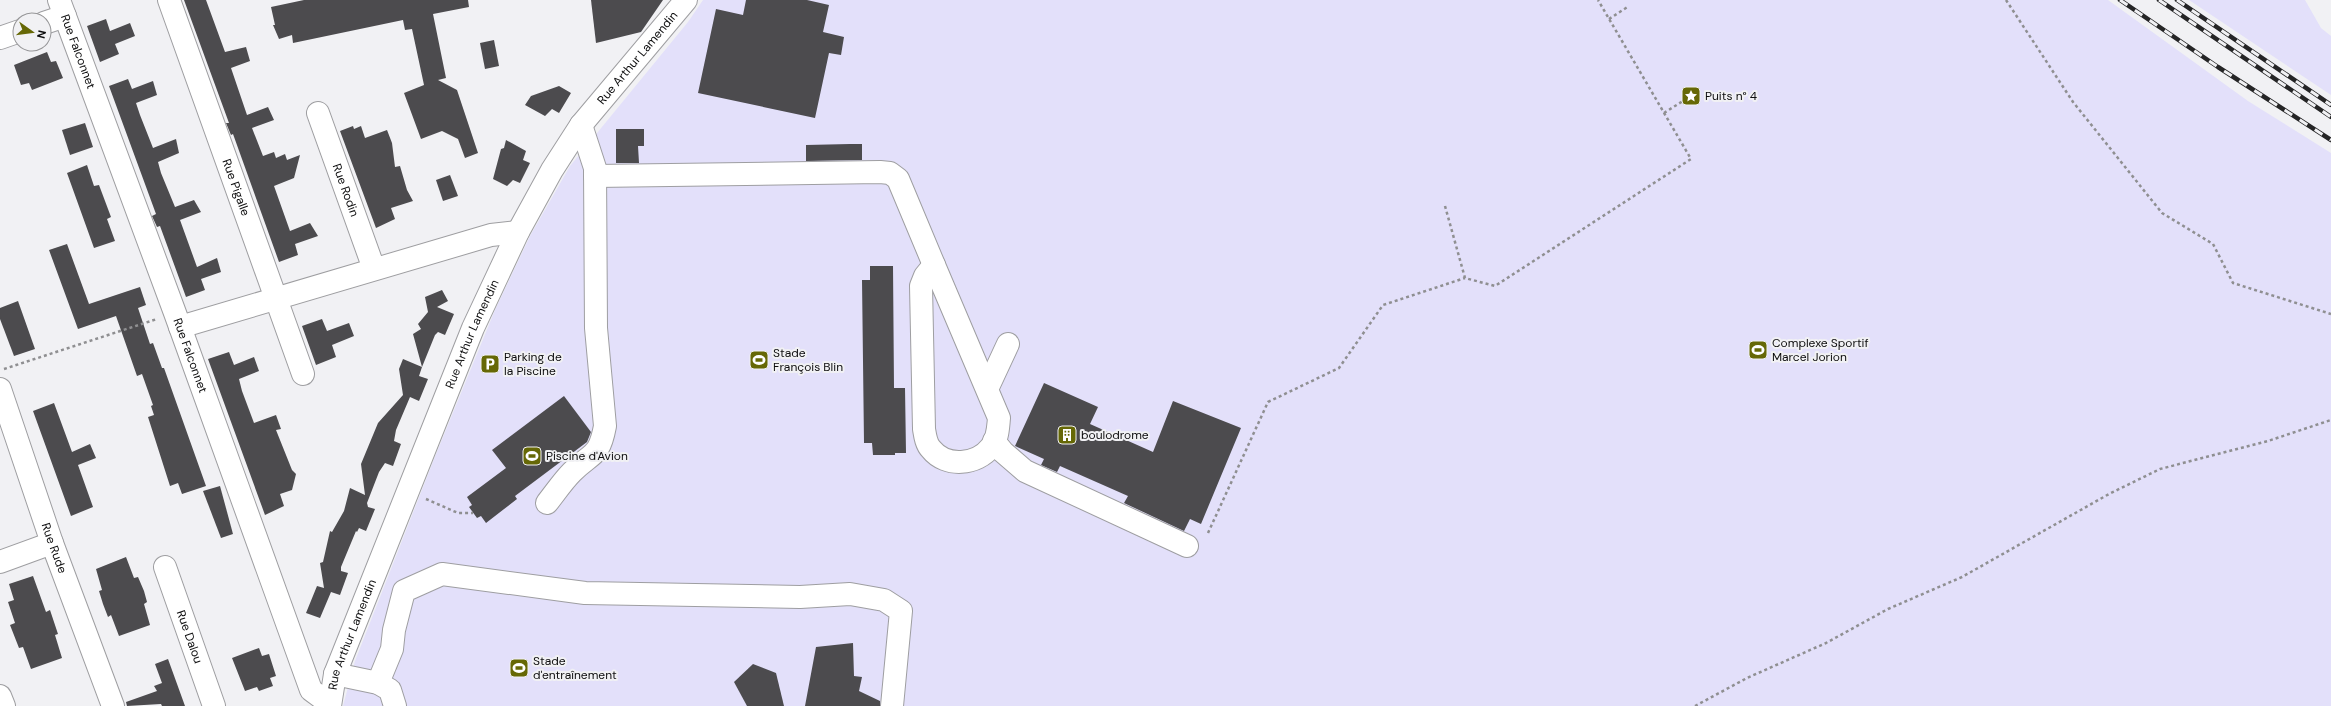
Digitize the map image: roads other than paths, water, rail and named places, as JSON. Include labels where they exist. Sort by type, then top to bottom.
[{"type":"street","name":"Rue Pigalle","points":[[169,0],[303,374]]},
{"type":"street","name":"Rue Arthur Lamendin","points":[[326,705],[335,674],[473,328],[518,232],[552,170],[582,125],[686,0]]},
{"type":"street","points":[[52,16],[62,8]]},
{"type":"street","name":"Rue Falconnet","points":[[62,8],[178,320],[311,690],[326,705]]},
{"type":"street","points":[[0,38],[12,34]]},
{"type":"street","name":"Rue Rodin","points":[[318,113],[374,269]]},
{"type":"street","points":[[547,503],[573,471],[596,452],[603,440],[606,426],[596,328],[595,168],[582,125]]},
{"type":"street","points":[[595,176],[880,172],[890,173],[898,179],[988,387],[999,418],[998,433],[994,441],[983,455],[962,462],[951,462],[930,449],[926,440],[924,429],[921,286],[925,276],[934,265]]},
{"type":"street","points":[[178,320],[275,298],[491,235],[518,232]]},
{"type":"street","points":[[988,387],[1008,344]]},
{"type":"street","name":"Rue Rude","points":[[0,389],[52,542],[113,706]]},
{"type":"street","points":[[994,441],[1002,452],[1025,471],[1187,546]]},
{"type":"street","points":[[0,562],[52,542]]},
{"type":"street","name":"Rue Dalou","points":[[165,568],[214,706]]},
{"type":"street","points":[[378,683],[392,649],[394,630],[404,591],[442,574],[585,592],[800,597],[850,594],[884,600],[901,610],[892,706]]},
{"type":"street","points":[[335,674],[378,683],[390,690],[395,706]]},
{"type":"street","points":[[0,696],[4,706]]},
{"type":"railway","points":[[2120,0],[2218,67],[2331,140]]},
{"type":"railway","points":[[2159,0],[2331,117]]},
{"type":"railway","points":[[2177,0],[2331,105]]},
{"type":"place","name":"Puits n° 4","points":[[1691,96]]},
{"type":"place","name":"Complexe Sportif Marcel Jorion","points":[[1758,350]]},
{"type":"place","name":"Stade François Blin","points":[[759,360]]},
{"type":"place","name":"Parking de la Piscine","points":[[490,364]]},
{"type":"place","name":"boulodrome","points":[[1067,435]]},
{"type":"place","name":"Piscine d'Avion","points":[[532,456]]},
{"type":"place","name":"Stade d'entraînement","points":[[519,668]]}]
